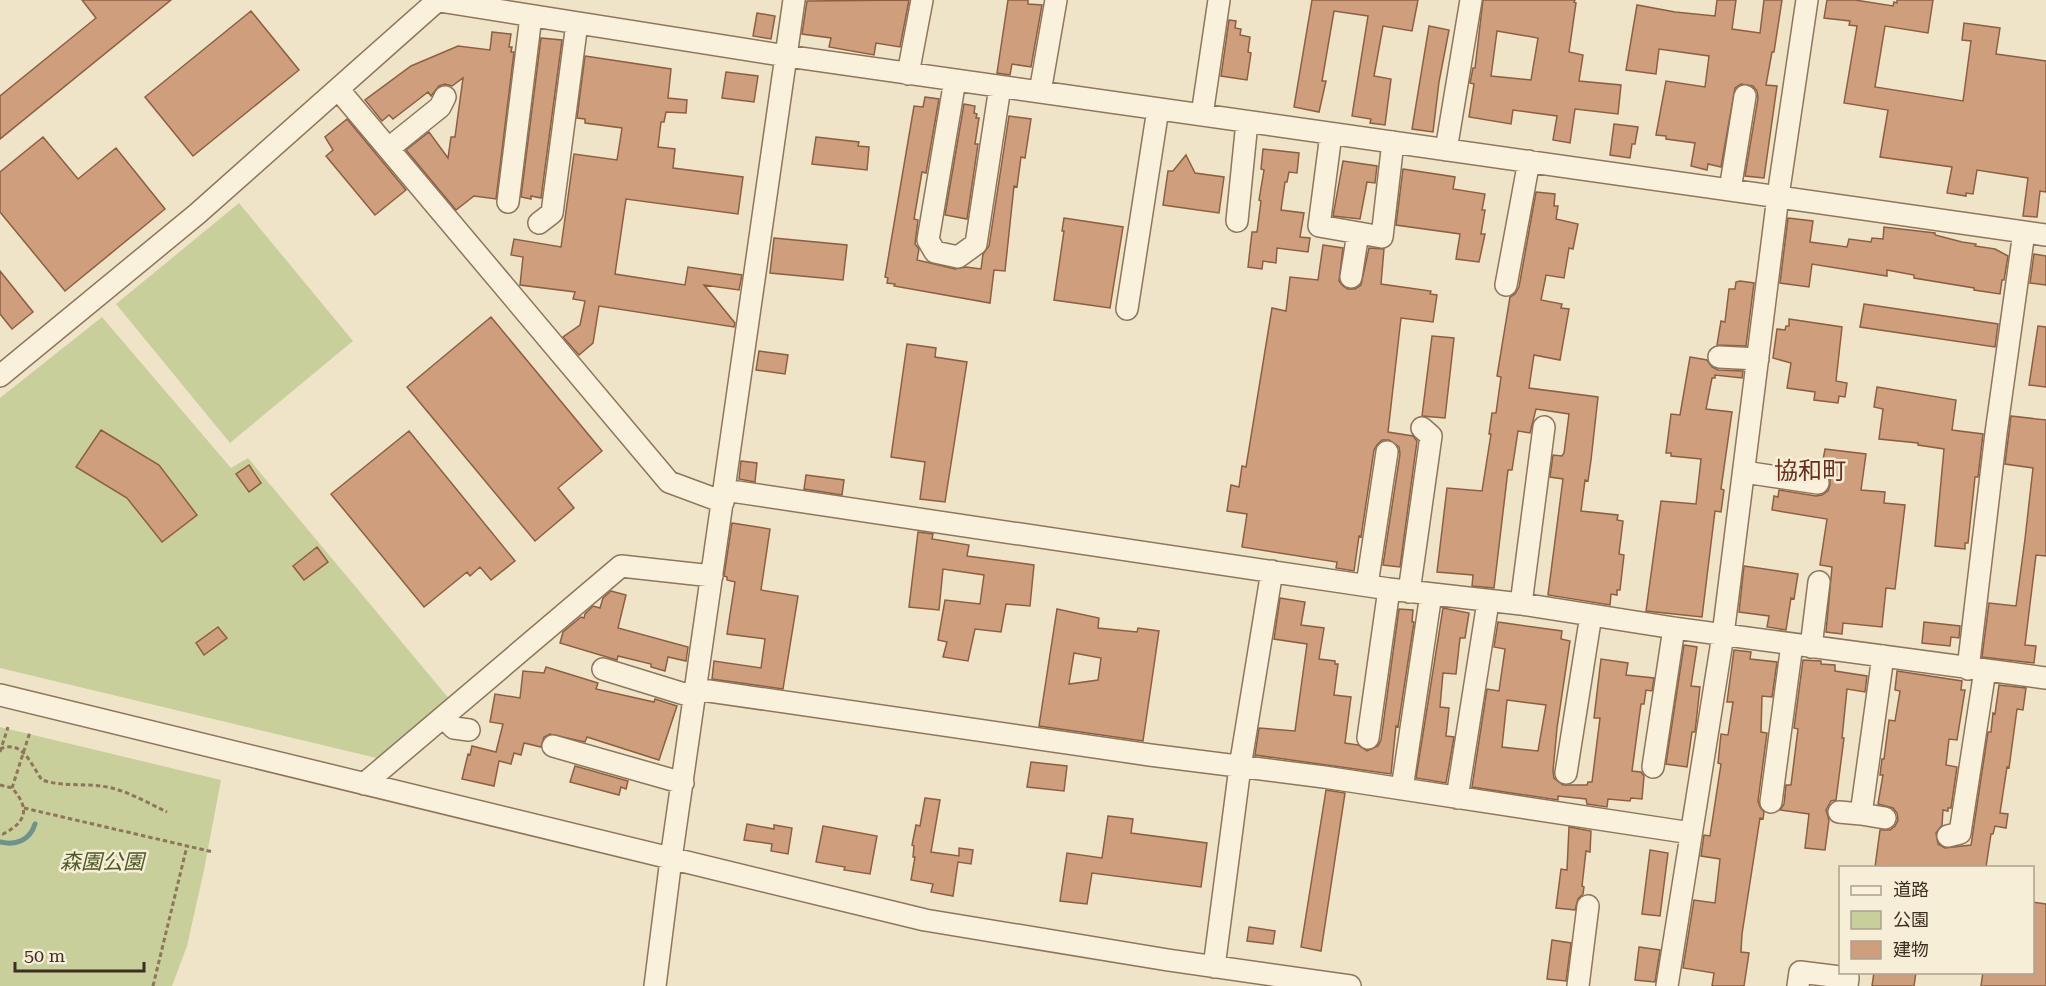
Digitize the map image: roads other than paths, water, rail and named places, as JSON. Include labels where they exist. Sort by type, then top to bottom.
[{"type":"street","points":[[655,986],[671,859],[794,0]]},
{"type":"street","points":[[908,74],[922,0]]},
{"type":"street","points":[[1040,92],[1056,0]]},
{"type":"street","points":[[1202,115],[1219,0]]},
{"type":"street","points":[[1446,150],[1471,0]]},
{"type":"street","points":[[1667,986],[1723,634],[1778,196],[1807,0]]},
{"type":"street","points":[[0,376],[197,214],[435,1],[520,10],[577,23],[787,57],[2046,235]]},
{"type":"street","points":[[508,202],[520,10]]},
{"type":"street","points":[[539,223],[552,213],[577,23]]},
{"type":"street","points":[[956,80],[928,240],[935,252],[958,257],[976,244],[1000,87]]},
{"type":"street","points":[[338,89],[669,482],[723,496],[2046,678]]},
{"type":"street","points":[[1730,190],[1745,96]]},
{"type":"street","points":[[388,148],[440,107],[445,97]]},
{"type":"street","points":[[1127,309],[1158,109]]},
{"type":"street","points":[[1237,220],[1247,122]]},
{"type":"street","points":[[1331,134],[1319,226],[1382,237],[1394,142]]},
{"type":"street","points":[[1506,285],[1529,161]]},
{"type":"street","points":[[1948,836],[1960,833],[1977,669],[1996,433],[2024,232]]},
{"type":"street","points":[[1351,277],[1358,233]]},
{"type":"street","points":[[1719,357],[1758,359]]},
{"type":"street","points":[[1521,604],[1544,427]]},
{"type":"street","points":[[1368,738],[1431,436],[1422,428]]},
{"type":"street","points":[[1367,585],[1387,452]]},
{"type":"street","points":[[1744,472],[1818,483]]},
{"type":"street","points":[[364,784],[621,566],[712,576]]},
{"type":"street","points":[[1214,967],[1240,767],[1272,571]]},
{"type":"street","points":[[1771,802],[1801,645],[1819,582]]},
{"type":"street","points":[[1402,789],[1431,594]]},
{"type":"street","points":[[1457,798],[1488,602]]},
{"type":"street","points":[[1566,773],[1591,615]]},
{"type":"street","points":[[1653,767],[1674,628]]},
{"type":"street","points":[[1861,814],[1883,656]]},
{"type":"street","points":[[612,679],[695,693],[1402,789],[1691,833]]},
{"type":"street","points":[[0,695],[925,920],[1214,967],[1350,986]]},
{"type":"street","points":[[443,717],[454,728],[469,730]]},
{"type":"street","points":[[553,747],[683,783]]},
{"type":"street","points":[[1839,812],[1885,818]]},
{"type":"street","points":[[1578,986],[1588,906]]},
{"type":"street","points":[[1798,986],[1800,972],[1848,978],[1847,986]]},
{"type":"waterway","points":[[0,842],[12,843],[26,838],[35,824]]},
{"type":"district","name":"協和町","points":[[1810,471]]},
{"type":"park label","name":"森園公園","points":[[102,862]]}]
